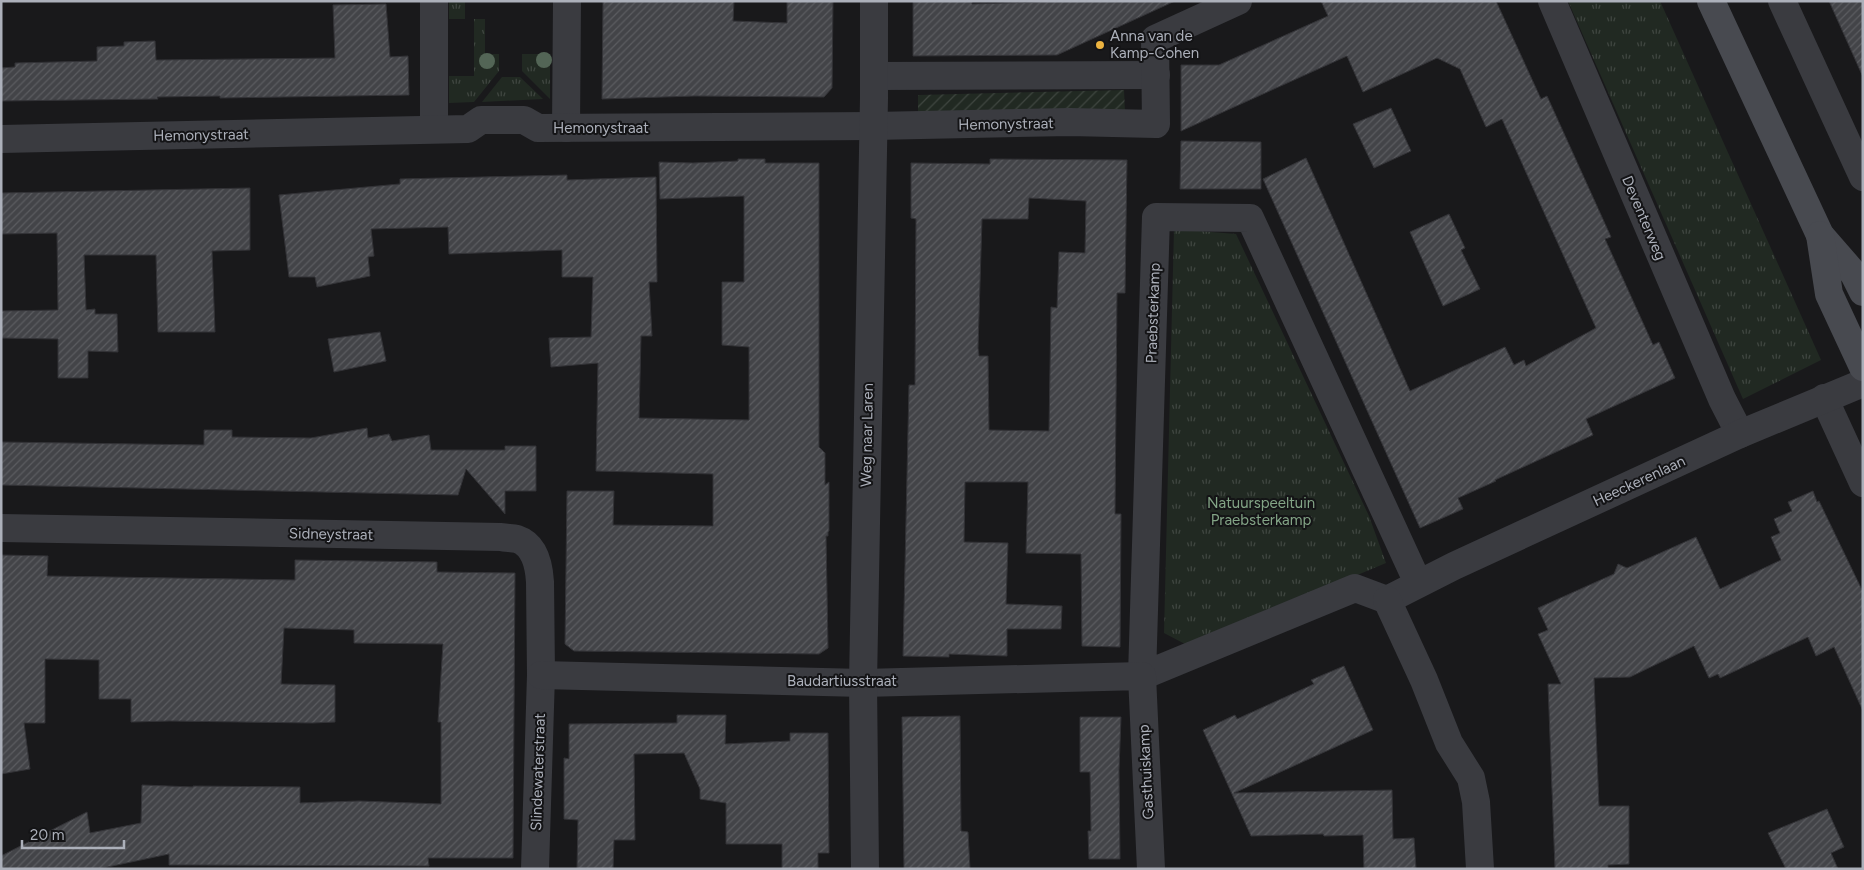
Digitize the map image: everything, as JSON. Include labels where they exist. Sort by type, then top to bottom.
[{"type":"street","points":[[434,1],[434,129]]},
{"type":"street","points":[[566,128],[567,1]]},
{"type":"street","name":"Weg naar Laren","points":[[865,869],[863,683],[874,1]]},
{"type":"street","name":"Hemonystraat","points":[[1,139],[468,129],[481,120],[524,120],[538,128],[873,126],[1070,122],[1156,124],[1156,39],[1238,1]]},
{"type":"street","name":"Deventerweg","points":[[1552,1],[1722,399],[1740,434]]},
{"type":"street","points":[[1711,1],[1820,235],[1854,274],[1863,292]]},
{"type":"street","points":[[1782,1],[1863,177]]},
{"type":"street","points":[[874,76],[1156,75]]},
{"type":"street","name":"Praebsterkamp","points":[[1142,676],[1156,216],[1250,218],[1418,583]]},
{"type":"street","points":[[1820,235],[1829,294],[1863,367]]},
{"type":"street","name":"Heeckerenlaan","points":[[1418,583],[1740,434],[1863,382]]},
{"type":"street","points":[[1824,398],[1863,483]]},
{"type":"street","name":"Sidneystraat","points":[[1,528],[501,537],[517,539],[528,546],[539,567],[541,675]]},
{"type":"street","points":[[1387,600],[1418,583]]},
{"type":"street","points":[[1142,676],[1355,588],[1387,600],[1424,680],[1449,743],[1471,778],[1476,802],[1480,869]]},
{"type":"street","name":"Baudartiusstraat","points":[[541,675],[863,683],[1142,676]]},
{"type":"street","name":"Slindewaterstraat","points":[[535,869],[541,675]]},
{"type":"street","name":"Gasthuiskamp","points":[[1142,676],[1151,869]]},
{"type":"green space","points":[[449,1],[465,1],[465,19],[449,19]]},
{"type":"green space","points":[[1568,1],[1660,1],[1821,360],[1743,399]]},
{"type":"green space","points":[[474,19],[485,19],[485,54],[499,54],[499,71],[474,102],[449,103],[449,76],[474,76]]},
{"type":"green space","points":[[522,54],[550,54],[550,99],[522,71]]},
{"type":"green space","points":[[502,77],[520,77],[543,99],[482,102]]},
{"type":"green space","points":[[1124,90],[1125,113],[918,117],[918,95]]},
{"type":"green space","name":"Natuurspeeltuin Praebsterkamp","points":[[1174,229],[1236,234],[1369,516],[1386,563],[1288,604],[1212,640],[1185,644],[1164,633]]},
{"type":"building","points":[[603,1],[734,1],[733,21],[787,23],[787,1],[833,1],[832,88],[824,97],[694,96],[602,99]]},
{"type":"building","points":[[913,1],[972,1],[972,4],[1068,1],[1175,1],[1057,55],[913,56]]},
{"type":"building","points":[[1321,1],[1496,1],[1541,99],[1547,96],[1611,237],[1605,239],[1653,345],[1659,342],[1675,378],[1586,419],[1593,435],[1458,498],[1463,509],[1420,528],[1263,179],[1306,158],[1410,391],[1505,347],[1514,365],[1524,360],[1526,366],[1596,328],[1502,119],[1486,127],[1460,69],[1437,58],[1363,92],[1347,56],[1181,131],[1181,65],[1219,65],[1328,16]]},
{"type":"building","points":[[1829,1],[1863,1],[1863,77]]},
{"type":"building","points":[[386,4],[390,57],[408,56],[409,95],[220,98],[220,96],[157,97],[158,99],[1,101],[1,68],[15,67],[15,63],[97,61],[97,47],[124,46],[124,42],[155,41],[156,60],[335,58],[333,5]]},
{"type":"building","points":[[1391,108],[1411,151],[1374,168],[1353,124]]},
{"type":"building","points":[[1181,141],[1261,142],[1261,189],[1180,189]]},
{"type":"building","points":[[738,159],[765,159],[765,163],[819,163],[819,447],[825,453],[825,485],[829,482],[829,531],[828,536],[826,536],[828,648],[819,654],[574,651],[565,644],[567,491],[614,491],[613,525],[713,526],[713,474],[596,471],[598,363],[551,367],[549,338],[591,337],[593,277],[562,277],[562,250],[449,254],[448,227],[371,229],[374,256],[368,257],[370,276],[317,287],[315,277],[289,277],[279,195],[400,184],[400,179],[567,175],[567,180],[656,177],[657,282],[649,282],[652,336],[641,336],[639,418],[749,420],[749,347],[722,345],[722,282],[744,282],[744,196],[660,199],[659,162],[693,163],[738,161]]},
{"type":"building","points":[[990,159],[1127,160],[1125,293],[1117,293],[1115,514],[1121,514],[1120,647],[1082,646],[1081,554],[1026,553],[1028,482],[965,482],[964,542],[1008,543],[1006,604],[1062,606],[1061,629],[1007,629],[1007,656],[949,654],[949,657],[903,656],[909,385],[915,385],[916,219],[911,218],[911,163],[990,164]],"holes":[[[1029,198],[1086,201],[1085,253],[1059,252],[1057,308],[1051,307],[1049,431],[989,430],[988,356],[979,356],[978,348],[982,219],[1028,219]]]},
{"type":"building","points":[[250,188],[250,250],[212,251],[215,332],[158,332],[156,255],[84,255],[86,310],[95,309],[95,314],[117,314],[118,352],[88,351],[88,378],[58,378],[58,339],[1,338],[1,311],[58,310],[57,233],[1,234],[1,193]]},
{"type":"building","points":[[1449,214],[1465,248],[1461,250],[1480,289],[1443,306],[1410,232]]},
{"type":"building","points":[[380,332],[386,361],[334,372],[328,339]]},
{"type":"building","points":[[367,428],[368,438],[389,434],[392,441],[429,435],[431,450],[505,450],[505,446],[536,446],[536,491],[505,491],[505,514],[466,469],[458,495],[1,485],[1,442],[204,445],[204,430],[232,430],[232,437],[311,438]]},
{"type":"building","points":[[1813,491],[1863,592],[1863,711],[1834,647],[1816,656],[1808,637],[1720,678],[1718,674],[1709,678],[1694,646],[1630,677],[1594,678],[1599,806],[1629,806],[1629,864],[1608,865],[1608,869],[1555,869],[1548,684],[1561,684],[1538,634],[1548,630],[1538,608],[1614,574],[1618,564],[1627,568],[1696,537],[1720,589],[1781,560],[1771,537],[1780,533],[1774,519],[1792,511],[1788,502]]},
{"type":"building","points":[[1,555],[48,556],[47,576],[295,580],[295,560],[437,562],[437,572],[515,573],[513,858],[428,858],[429,866],[169,865],[169,854],[98,869],[1,869],[1,856],[87,812],[90,833],[141,823],[142,785],[300,787],[300,803],[359,801],[441,804],[441,722],[438,722],[443,644],[354,643],[354,630],[284,628],[281,684],[335,685],[335,722],[312,723],[131,722],[131,699],[99,699],[99,660],[45,659],[45,723],[24,723],[30,769],[1,774]]},
{"type":"building","points":[[1344,666],[1373,730],[1234,793],[1392,790],[1393,839],[1414,838],[1416,869],[1364,869],[1363,835],[1251,836],[1203,730],[1235,715],[1237,719],[1314,684],[1311,680]]},
{"type":"building","points":[[677,715],[726,715],[725,744],[790,741],[790,733],[828,733],[829,853],[818,853],[818,869],[782,869],[782,844],[726,844],[726,803],[700,799],[700,789],[684,753],[634,754],[635,840],[614,840],[613,869],[577,869],[578,820],[564,819],[564,758],[569,759],[569,724],[677,723]]},
{"type":"building","points":[[960,716],[961,831],[968,832],[970,869],[904,869],[902,717]]},
{"type":"building","points":[[1080,717],[1121,717],[1119,770],[1120,859],[1089,859],[1088,831],[1091,831],[1090,772],[1080,772]]},
{"type":"building","points":[[1827,809],[1844,847],[1831,853],[1838,869],[1786,869],[1768,833]]},
{"type":"place","name":"Anna van de Kamp-Cohen","points":[[1100,45]]}]
